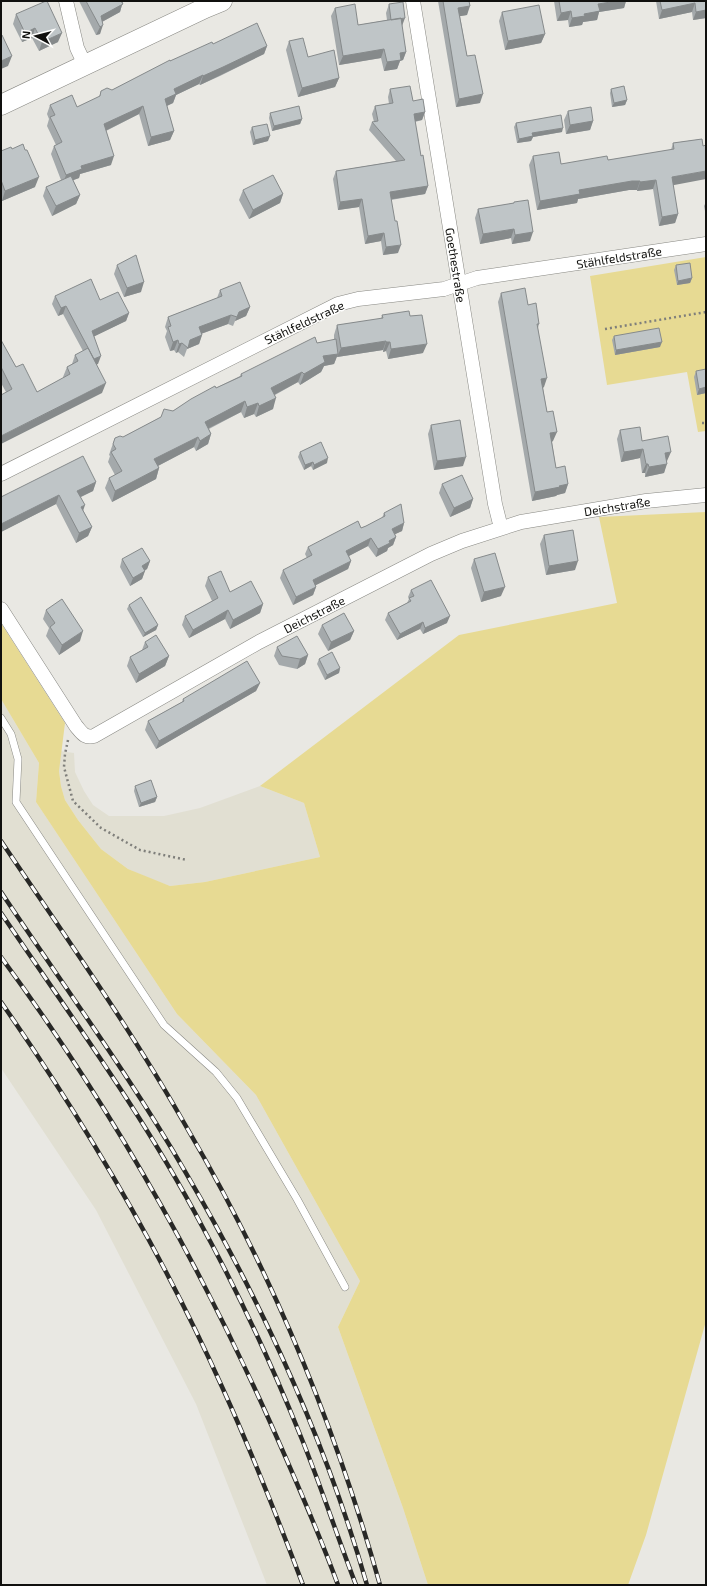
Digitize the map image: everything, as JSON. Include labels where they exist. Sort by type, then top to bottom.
[{"type":"street","points":[[66,1],[77,48],[85,65]]},
{"type":"street","points":[[1,105],[222,1]]},
{"type":"street","name":"Goethestraße","points":[[413,1],[495,504],[501,528]]},
{"type":"street","name":"Stählfeldstraße","points":[[1,474],[338,304],[358,299],[444,289],[477,278],[706,244]]},
{"type":"street","name":"Deichstraße","points":[[1,609],[76,726],[84,736],[88,737],[94,736],[259,642],[431,554],[462,541],[521,522],[646,501],[706,495]]},
{"type":"lane","points":[[1,718],[11,734],[18,759],[16,802],[164,1025],[216,1072],[237,1098],[297,1199],[345,1288]]},
{"type":"path","points":[[605,329],[706,312]]},
{"type":"path","points":[[702,424],[706,423]]},
{"type":"path","points":[[76,726],[68,740],[64,767],[73,801],[101,828],[140,850],[187,860]]},
{"type":"shaded area","points":[[706,257],[706,431],[698,432],[687,372],[607,385],[590,276]]},
{"type":"shaded area","points":[[706,512],[706,1321],[646,1535],[628,1585],[428,1585],[403,1508],[338,1327],[360,1281],[256,1095],[177,1014],[36,802],[39,763],[1,699],[1,623],[65,723],[59,771],[61,786],[65,800],[78,820],[101,849],[128,869],[170,886],[205,882],[320,857],[304,803],[260,786],[459,635],[617,603],[599,517]]},
{"type":"shaded area","points":[[1,699],[39,763],[36,802],[177,1014],[256,1095],[360,1281],[338,1327],[403,1508],[428,1585],[267,1585],[196,1404],[96,1210],[1,1068]]},
{"type":"shaded area","points":[[60,751],[74,753],[75,772],[84,791],[93,805],[109,816],[164,816],[200,808],[260,786],[304,803],[320,857],[205,882],[170,886],[151,879],[128,869],[101,849],[78,820],[65,800],[61,786],[59,771]]},
{"type":"building","points":[[46,1],[62,33],[42,42],[35,28],[25,33],[16,14]]},
{"type":"building","points":[[86,1],[121,1],[123,4],[101,16],[103,25],[100,27]]},
{"type":"building","points":[[443,1],[469,1],[470,6],[458,8],[467,56],[475,55],[483,94],[459,99]]},
{"type":"building","points":[[559,1],[617,1],[598,4],[600,11],[584,14],[585,16],[572,18],[571,11],[561,13]]},
{"type":"building","points":[[660,1],[706,1],[706,10],[696,12],[695,3],[662,10]]},
{"type":"building","points":[[403,2],[405,18],[391,20],[389,4]]},
{"type":"building","points":[[355,4],[358,25],[401,18],[406,52],[400,53],[401,60],[387,62],[384,49],[343,56],[335,8]]},
{"type":"building","points":[[539,5],[545,34],[508,41],[502,12]]},
{"type":"building","points":[[257,23],[267,46],[174,89],[176,94],[165,99],[174,131],[151,137],[143,106],[104,124],[114,156],[81,166],[82,169],[66,175],[54,146],[62,142],[50,117],[55,115],[50,105],[72,95],[77,107],[100,96],[101,91],[107,88],[112,90],[170,60],[212,42],[213,44]]},
{"type":"building","points":[[1,35],[12,56],[1,61]]},
{"type":"building","points":[[303,38],[308,57],[334,50],[339,78],[302,88],[289,41]]},
{"type":"building","points":[[410,86],[413,101],[423,99],[425,112],[414,114],[428,186],[390,192],[401,245],[386,247],[384,233],[368,236],[362,199],[340,202],[336,171],[405,160],[372,122],[378,121],[375,106],[393,103],[390,89]]},
{"type":"building","points":[[624,86],[627,100],[614,103],[611,89]]},
{"type":"building","points":[[299,106],[302,119],[274,126],[270,113]]},
{"type":"building","points":[[591,107],[593,121],[570,125],[568,111]]},
{"type":"building","points":[[561,115],[563,128],[532,133],[533,136],[519,139],[516,123]]},
{"type":"building","points":[[267,124],[270,136],[255,140],[252,127]]},
{"type":"building","points":[[702,139],[703,146],[706,145],[706,171],[672,177],[678,214],[662,217],[656,180],[640,182],[632,181],[579,190],[580,194],[540,201],[533,156],[559,152],[561,164],[607,156],[608,160],[674,149],[673,143]]},
{"type":"building","points":[[23,144],[39,177],[5,191],[1,180],[1,151],[11,147],[12,149]]},
{"type":"building","points":[[273,175],[283,194],[253,210],[243,190]]},
{"type":"building","points":[[71,176],[80,195],[56,206],[46,187]]},
{"type":"building","points":[[528,200],[533,232],[515,235],[514,229],[483,234],[478,209]]},
{"type":"building","points":[[136,255],[144,282],[127,288],[117,265]]},
{"type":"building","points":[[690,263],[692,278],[678,281],[676,265]]},
{"type":"building","points":[[91,279],[100,300],[118,292],[129,313],[92,331],[101,356],[94,359],[66,306],[61,308],[55,296]]},
{"type":"building","points":[[240,282],[250,307],[239,312],[237,317],[231,315],[199,327],[202,335],[190,340],[188,348],[182,343],[179,344],[178,340],[173,342],[168,327],[171,326],[168,317],[222,296],[220,290]]},
{"type":"building","points":[[525,288],[528,305],[536,303],[539,324],[537,324],[547,378],[541,379],[547,412],[553,411],[557,432],[550,433],[556,468],[565,466],[568,484],[535,492],[501,293]]},
{"type":"building","points":[[409,311],[410,316],[422,315],[427,344],[391,349],[390,342],[386,341],[341,348],[337,325],[383,318],[382,315]]},
{"type":"building","points":[[659,328],[662,342],[616,350],[614,336]]},
{"type":"building","points":[[315,337],[317,343],[336,339],[338,354],[323,356],[325,362],[304,374],[302,372],[271,388],[276,398],[259,406],[258,403],[247,407],[245,401],[205,422],[211,434],[200,441],[198,437],[154,459],[159,468],[115,491],[109,478],[122,471],[111,452],[116,449],[113,444],[115,438],[120,436],[123,437],[161,417],[164,409],[173,411],[215,386],[216,388],[242,376],[241,374]]},
{"type":"building","points":[[1,340],[16,367],[23,364],[37,392],[70,374],[67,367],[78,361],[75,355],[88,348],[106,383],[1,436],[1,395],[12,389],[1,367]]},
{"type":"building","points":[[706,369],[706,387],[699,389],[696,371]]},
{"type":"building","points":[[460,420],[466,457],[437,461],[431,425]]},
{"type":"building","points":[[640,427],[642,441],[668,436],[671,452],[665,453],[667,464],[649,467],[648,464],[646,464],[643,449],[624,452],[620,430]]},
{"type":"building","points":[[321,442],[328,458],[314,465],[313,462],[305,465],[300,452]]},
{"type":"building","points":[[83,456],[96,482],[77,491],[85,505],[81,507],[92,527],[79,533],[59,495],[1,524],[1,497]]},
{"type":"building","points":[[462,475],[473,499],[454,508],[442,484]]},
{"type":"building","points":[[401,504],[404,523],[392,529],[396,537],[389,541],[390,543],[378,549],[371,538],[346,551],[351,561],[313,580],[316,587],[296,597],[283,570],[312,555],[308,547],[358,521],[361,528],[366,526],[385,516],[384,513]]},
{"type":"building","points":[[573,530],[578,561],[549,566],[544,535]]},
{"type":"building","points":[[142,548],[150,561],[142,566],[145,571],[133,578],[122,559]]},
{"type":"building","points":[[495,553],[505,587],[484,592],[474,559]]},
{"type":"building","points":[[221,571],[230,592],[251,581],[263,604],[233,620],[228,610],[193,630],[185,616],[218,598],[208,577]]},
{"type":"building","points":[[431,580],[450,616],[425,628],[423,622],[400,634],[388,613],[411,601],[409,598],[414,596],[411,590]]},
{"type":"building","points":[[141,597],[158,625],[145,633],[129,605]]},
{"type":"building","points":[[62,599],[83,631],[62,645],[50,627],[55,623],[46,610]]},
{"type":"building","points":[[344,613],[354,631],[331,642],[322,625]]},
{"type":"building","points":[[156,635],[169,656],[139,674],[130,657],[148,647],[145,642]]},
{"type":"building","points":[[297,636],[308,655],[300,659],[282,656],[277,647]]},
{"type":"building","points":[[332,652],[340,668],[327,675],[319,659]]},
{"type":"building","points":[[247,661],[260,683],[159,741],[148,721],[184,701],[183,699]]},
{"type":"building","points":[[151,780],[157,797],[141,803],[135,786]]},
{"type":"railway","points":[[1,841],[97,983],[166,1091],[218,1182],[273,1293],[298,1350],[343,1466],[380,1585]]},
{"type":"railway","points":[[1,892],[96,1031],[165,1137],[214,1222],[240,1271],[289,1373],[311,1426],[351,1531],[367,1585]]},
{"type":"railway","points":[[1,913],[106,1066],[180,1185],[216,1252],[267,1357],[290,1410],[356,1585]]},
{"type":"railway","points":[[1,957],[77,1067],[148,1182],[181,1241],[242,1361],[270,1422],[314,1523],[338,1585]]},
{"type":"railway","points":[[1,1002],[93,1142],[175,1288],[234,1413],[303,1585]]}]
